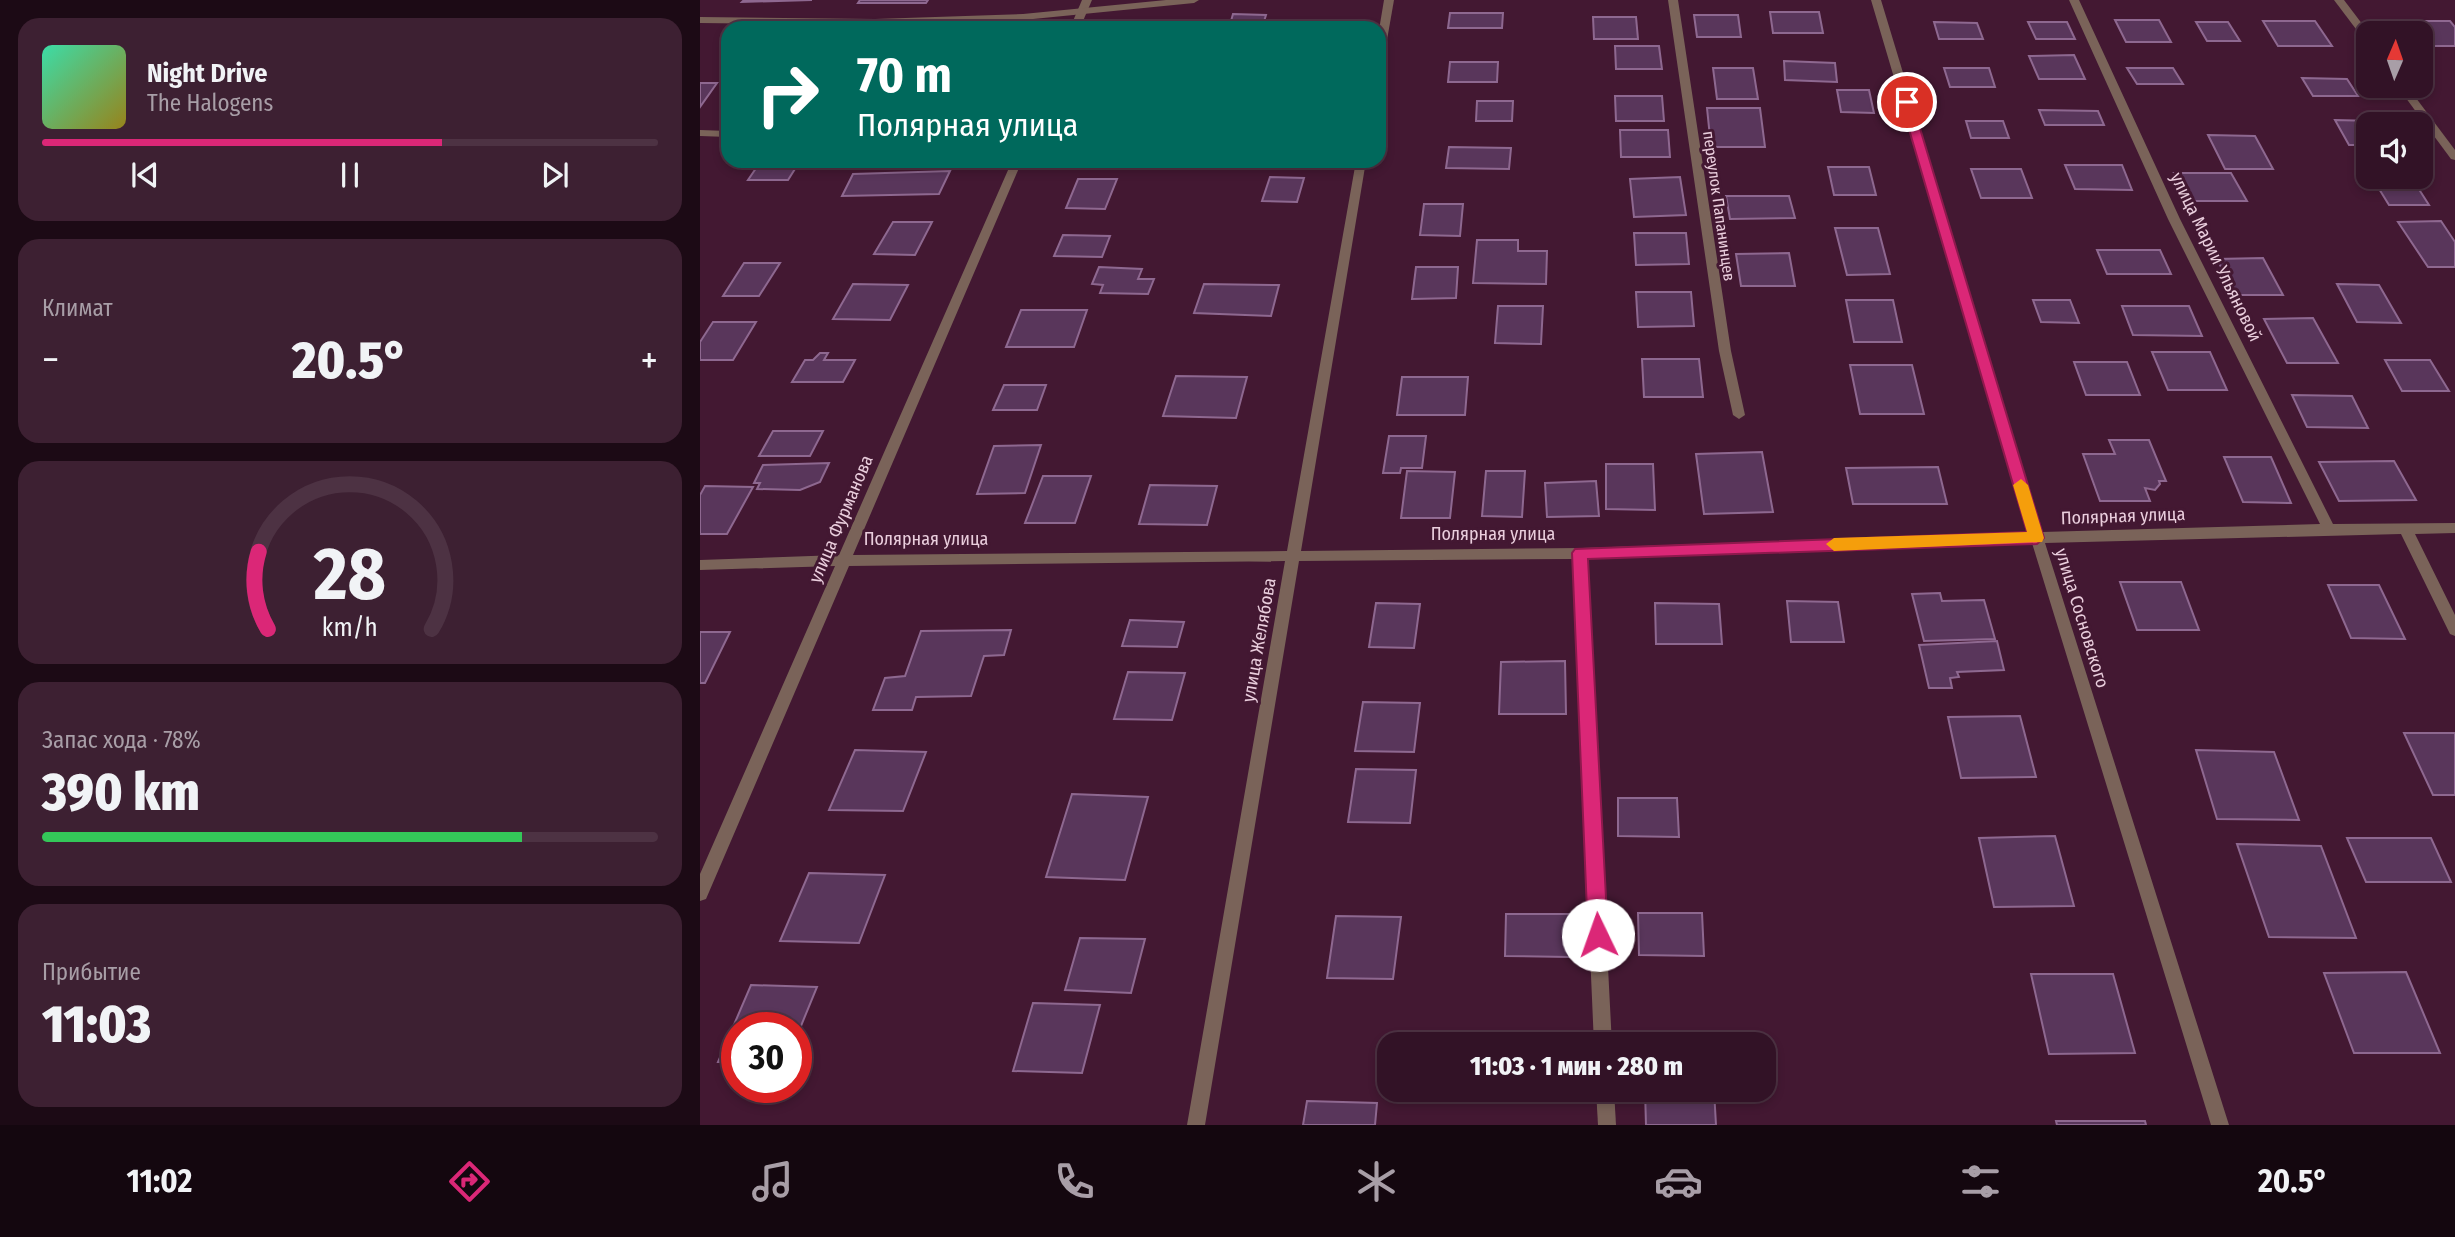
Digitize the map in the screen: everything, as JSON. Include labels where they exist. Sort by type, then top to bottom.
[{"type":"street","points":[[1078,21],[1087,0]]},
{"type":"street","points":[[959,21],[1082,13],[1194,0]]},
{"type":"street","points":[[1385,21],[1389,0]]},
{"type":"street","name":"переулок Папанинцев","points":[[1673,0],[1725,351],[1739,415]]},
{"type":"street","name":"улица Сосновского","points":[[1876,0],[2037,538],[2220,1125]]},
{"type":"street","name":"улица Марии Ульяновой","points":[[2074,0],[2175,219],[2329,529]]},
{"type":"street","points":[[2339,0],[2356,23]]},
{"type":"street","points":[[700,20],[735,21]]},
{"type":"street","points":[[2411,98],[2455,157]]},
{"type":"street","points":[[700,134],[721,134]]},
{"type":"street","name":"улица Фурманова","points":[[700,893],[1014,168]]},
{"type":"street","name":"улица Желябова","points":[[1196,1125],[1360,168]]},
{"type":"street","points":[[2405,528],[2455,630]]},
{"type":"street","name":"Полярная улица","points":[[700,565],[845,559],[1580,553],[2329,529],[2455,528]]},
{"type":"street","points":[[1580,553],[1602,1032]]},
{"type":"street","points":[[1606,1102],[1607,1125]]},
{"type":"building","points":[[744,0],[812,0],[742,2]]},
{"type":"building","points":[[860,0],[928,0],[926,3],[858,3]]},
{"type":"building","points":[[1770,12],[1819,12],[1823,33],[1773,33]]},
{"type":"building","points":[[1450,13],[1503,13],[1502,28],[1448,28]]},
{"type":"building","points":[[1233,14],[1266,15],[1264,21],[1231,21]]},
{"type":"building","points":[[1694,15],[1738,15],[1741,37],[1697,37]]},
{"type":"building","points":[[1593,17],[1636,17],[1638,39],[1594,39]]},
{"type":"building","points":[[2115,20],[2159,20],[2171,42],[2126,42]]},
{"type":"building","points":[[2263,21],[2315,21],[2332,46],[2278,46]]},
{"type":"building","points":[[2433,21],[2450,21],[2455,27],[2455,46],[2433,46]]},
{"type":"building","points":[[1934,22],[1977,23],[1983,39],[1939,39]]},
{"type":"building","points":[[2028,22],[2067,22],[2075,39],[2036,39]]},
{"type":"building","points":[[2196,22],[2228,22],[2240,41],[2207,41]]},
{"type":"building","points":[[1615,46],[1659,46],[1662,69],[1616,69]]},
{"type":"building","points":[[2074,55],[2085,79],[2039,79],[2029,56]]},
{"type":"building","points":[[1784,61],[1835,63],[1837,82],[1785,80]]},
{"type":"building","points":[[1450,62],[1498,62],[1497,82],[1448,82]]},
{"type":"building","points":[[1713,68],[1753,68],[1758,99],[1717,99]]},
{"type":"building","points":[[1944,68],[1989,68],[1995,87],[1950,87]]},
{"type":"building","points":[[2127,68],[2173,68],[2183,84],[2137,84]]},
{"type":"building","points":[[2302,78],[2347,79],[2356,93],[2356,96],[2313,96]]},
{"type":"building","points":[[700,83],[717,83],[700,107]]},
{"type":"building","points":[[1837,90],[1869,90],[1874,113],[1841,112]]},
{"type":"building","points":[[1615,96],[1662,96],[1664,121],[1616,121]]},
{"type":"building","points":[[1477,101],[1513,101],[1512,121],[1476,121]]},
{"type":"building","points":[[1707,108],[1760,108],[1765,147],[1711,147]]},
{"type":"building","points":[[2039,110],[2098,111],[2104,125],[2045,125]]},
{"type":"building","points":[[2335,120],[2356,121],[2356,145],[2349,145]]},
{"type":"building","points":[[1966,121],[2003,121],[2009,138],[1971,138]]},
{"type":"building","points":[[1620,130],[1668,130],[1670,157],[1621,157]]},
{"type":"building","points":[[2208,135],[2255,136],[2273,169],[2225,169]]},
{"type":"building","points":[[1449,147],[1511,148],[1509,169],[1446,168]]},
{"type":"building","points":[[2065,165],[2122,165],[2132,190],[2075,189]]},
{"type":"building","points":[[1828,167],[1869,167],[1876,195],[1834,195]]},
{"type":"building","points":[[756,168],[796,168],[788,180],[748,180]]},
{"type":"building","points":[[1971,169],[2021,169],[2032,198],[1981,198]]},
{"type":"building","points":[[950,171],[939,194],[842,196],[853,174]]},
{"type":"building","points":[[2174,173],[2231,173],[2247,201],[2187,201]]},
{"type":"building","points":[[1270,177],[1304,178],[1297,202],[1262,201]]},
{"type":"building","points":[[1680,177],[1686,215],[1634,217],[1630,179]]},
{"type":"building","points":[[1078,179],[1117,179],[1105,209],[1066,208]]},
{"type":"building","points":[[2379,189],[2419,189],[2429,205],[2389,205]]},
{"type":"building","points":[[1726,196],[1789,196],[1795,218],[1730,219]]},
{"type":"building","points":[[1424,204],[1463,204],[1460,236],[1420,235]]},
{"type":"building","points":[[2441,221],[2455,242],[2455,267],[2428,267],[2398,222]]},
{"type":"building","points":[[893,222],[932,222],[915,255],[874,254]]},
{"type":"building","points":[[1835,228],[1878,228],[1890,274],[1847,275]]},
{"type":"building","points":[[1634,233],[1686,233],[1689,264],[1636,265]]},
{"type":"building","points":[[1063,235],[1110,236],[1102,257],[1054,256]]},
{"type":"building","points":[[1477,240],[1518,240],[1518,251],[1547,251],[1546,284],[1473,283]]},
{"type":"building","points":[[2097,250],[2160,250],[2171,274],[2107,274]]},
{"type":"building","points":[[1789,253],[1795,286],[1741,286],[1736,254]]},
{"type":"building","points":[[2263,258],[2283,295],[2235,295],[2217,259]]},
{"type":"building","points":[[744,263],[780,263],[759,296],[723,296]]},
{"type":"building","points":[[1099,267],[1142,269],[1138,279],[1154,279],[1148,294],[1100,293],[1103,285],[1092,284]]},
{"type":"building","points":[[1416,267],[1458,267],[1456,298],[1412,299]]},
{"type":"building","points":[[853,284],[908,285],[890,320],[833,319]]},
{"type":"building","points":[[1204,284],[1279,285],[1271,316],[1194,313]]},
{"type":"building","points":[[2337,284],[2379,285],[2401,323],[2357,322]]},
{"type":"building","points":[[1636,292],[1691,292],[1694,326],[1638,327]]},
{"type":"building","points":[[1846,300],[1893,300],[1902,342],[1854,342]]},
{"type":"building","points":[[2033,300],[2070,300],[2079,323],[2041,322]]},
{"type":"building","points":[[1498,306],[1543,306],[1541,344],[1495,343]]},
{"type":"building","points":[[2122,306],[2189,306],[2202,336],[2133,335]]},
{"type":"building","points":[[1021,310],[1087,310],[1074,347],[1006,347]]},
{"type":"building","points":[[2313,318],[2338,363],[2287,363],[2264,319]]},
{"type":"building","points":[[713,322],[756,322],[733,360],[700,360],[700,342]]},
{"type":"building","points":[[2152,352],[2210,352],[2227,390],[2168,390]]},
{"type":"building","points":[[820,353],[828,353],[824,360],[855,360],[843,382],[792,382],[805,360],[813,360]]},
{"type":"building","points":[[1642,359],[1699,359],[1703,397],[1644,397]]},
{"type":"building","points":[[2385,360],[2430,360],[2449,391],[2402,391]]},
{"type":"building","points":[[2074,362],[2127,362],[2140,395],[2086,395]]},
{"type":"building","points":[[1850,365],[1912,365],[1924,414],[1860,414]]},
{"type":"building","points":[[1176,376],[1247,377],[1236,418],[1163,416]]},
{"type":"building","points":[[1402,377],[1468,377],[1465,415],[1397,415]]},
{"type":"building","points":[[1004,385],[1046,385],[1037,410],[993,410]]},
{"type":"building","points":[[2292,395],[2352,396],[2368,428],[2307,427]]},
{"type":"building","points":[[773,431],[823,431],[810,456],[759,456]]},
{"type":"building","points":[[1389,436],[1426,436],[1422,468],[1401,468],[1400,473],[1383,473]]},
{"type":"building","points":[[2109,440],[2149,440],[2166,481],[2159,481],[2160,484],[2155,490],[2145,488],[2150,501],[2100,501],[2083,454],[2115,454]]},
{"type":"building","points":[[1041,445],[1025,493],[977,494],[994,446]]},
{"type":"building","points":[[1762,452],[1773,512],[1704,514],[1696,454]]},
{"type":"building","points":[[2224,457],[2271,457],[2291,503],[2243,502]]},
{"type":"building","points":[[2394,461],[2416,500],[2339,501],[2319,462]]},
{"type":"building","points":[[829,463],[820,482],[800,490],[757,489],[760,483],[754,483],[763,465]]},
{"type":"building","points":[[1606,464],[1653,464],[1655,510],[1606,509]]},
{"type":"building","points":[[1938,467],[1947,504],[1853,504],[1846,468]]},
{"type":"building","points":[[1407,471],[1455,472],[1450,518],[1401,518]]},
{"type":"building","points":[[1486,471],[1525,471],[1522,517],[1482,516]]},
{"type":"building","points":[[1043,476],[1091,476],[1075,523],[1025,523]]},
{"type":"building","points":[[1596,481],[1599,516],[1547,517],[1545,483]]},
{"type":"building","points":[[1150,485],[1217,486],[1207,525],[1139,524]]},
{"type":"building","points":[[705,486],[753,487],[727,534],[700,534],[700,495]]},
{"type":"building","points":[[2120,582],[2181,582],[2199,630],[2137,630]]},
{"type":"building","points":[[2328,585],[2379,585],[2405,639],[2351,638]]},
{"type":"building","points":[[1940,593],[1942,601],[1984,600],[1995,639],[1924,641],[1912,594]]},
{"type":"building","points":[[1787,601],[1838,602],[1844,642],[1791,642]]},
{"type":"building","points":[[1376,603],[1420,604],[1414,648],[1369,647]]},
{"type":"building","points":[[1655,603],[1719,604],[1722,644],[1656,644]]},
{"type":"building","points":[[1130,620],[1184,622],[1177,647],[1122,646]]},
{"type":"building","points":[[1011,630],[1004,655],[984,656],[971,696],[916,697],[912,710],[873,710],[885,678],[905,676],[921,631]]},
{"type":"building","points":[[700,632],[730,632],[705,683],[700,683]]},
{"type":"building","points":[[1997,641],[2004,670],[1957,672],[1959,677],[1950,678],[1952,688],[1929,688],[1919,645]]},
{"type":"building","points":[[1565,661],[1566,714],[1499,714],[1501,662]]},
{"type":"building","points":[[1128,672],[1185,673],[1172,720],[1114,719]]},
{"type":"building","points":[[1363,702],[1420,703],[1414,752],[1355,751]]},
{"type":"building","points":[[2020,716],[2036,777],[1961,778],[1948,717]]},
{"type":"building","points":[[2404,733],[2455,733],[2455,795],[2433,795]]},
{"type":"building","points":[[855,750],[926,752],[903,811],[829,810]]},
{"type":"building","points":[[2196,750],[2274,752],[2299,820],[2217,819]]},
{"type":"building","points":[[1356,769],[1416,770],[1410,823],[1348,822]]},
{"type":"building","points":[[1072,794],[1148,797],[1125,880],[1046,877]]},
{"type":"building","points":[[1618,798],[1677,798],[1679,837],[1618,836]]},
{"type":"building","points":[[2055,836],[2074,906],[1994,907],[1979,838]]},
{"type":"building","points":[[2347,838],[2431,838],[2451,882],[2366,882]]},
{"type":"building","points":[[2237,844],[2321,846],[2356,938],[2269,937]]},
{"type":"building","points":[[809,873],[885,875],[859,943],[780,941]]},
{"type":"building","points":[[1638,913],[1702,913],[1704,956],[1639,955]]},
{"type":"building","points":[[1506,914],[1570,914],[1569,957],[1505,956]]},
{"type":"building","points":[[1336,916],[1401,917],[1393,979],[1327,978]]},
{"type":"building","points":[[1080,938],[1145,939],[1131,993],[1065,990]]},
{"type":"building","points":[[2406,972],[2440,1053],[2354,1053],[2324,973]]},
{"type":"building","points":[[2031,974],[2113,974],[2135,1053],[2049,1054]]},
{"type":"building","points":[[751,985],[817,987],[807,1012],[739,1012]]},
{"type":"building","points":[[1033,1003],[1100,1005],[1082,1073],[1013,1071]]},
{"type":"building","points":[[1307,1101],[1377,1103],[1375,1125],[1303,1125]]},
{"type":"building","points":[[1645,1102],[1715,1102],[1716,1125],[1646,1125]]},
{"type":"building","points":[[2056,1121],[2145,1121],[2146,1125],[2057,1125]]},
{"type":"slow traffic","points":[[1834,544],[2037,538],[2021,485]]},
{"type":"route","points":[[1598,935],[1580,553],[2037,538],[1907,102]]}]
